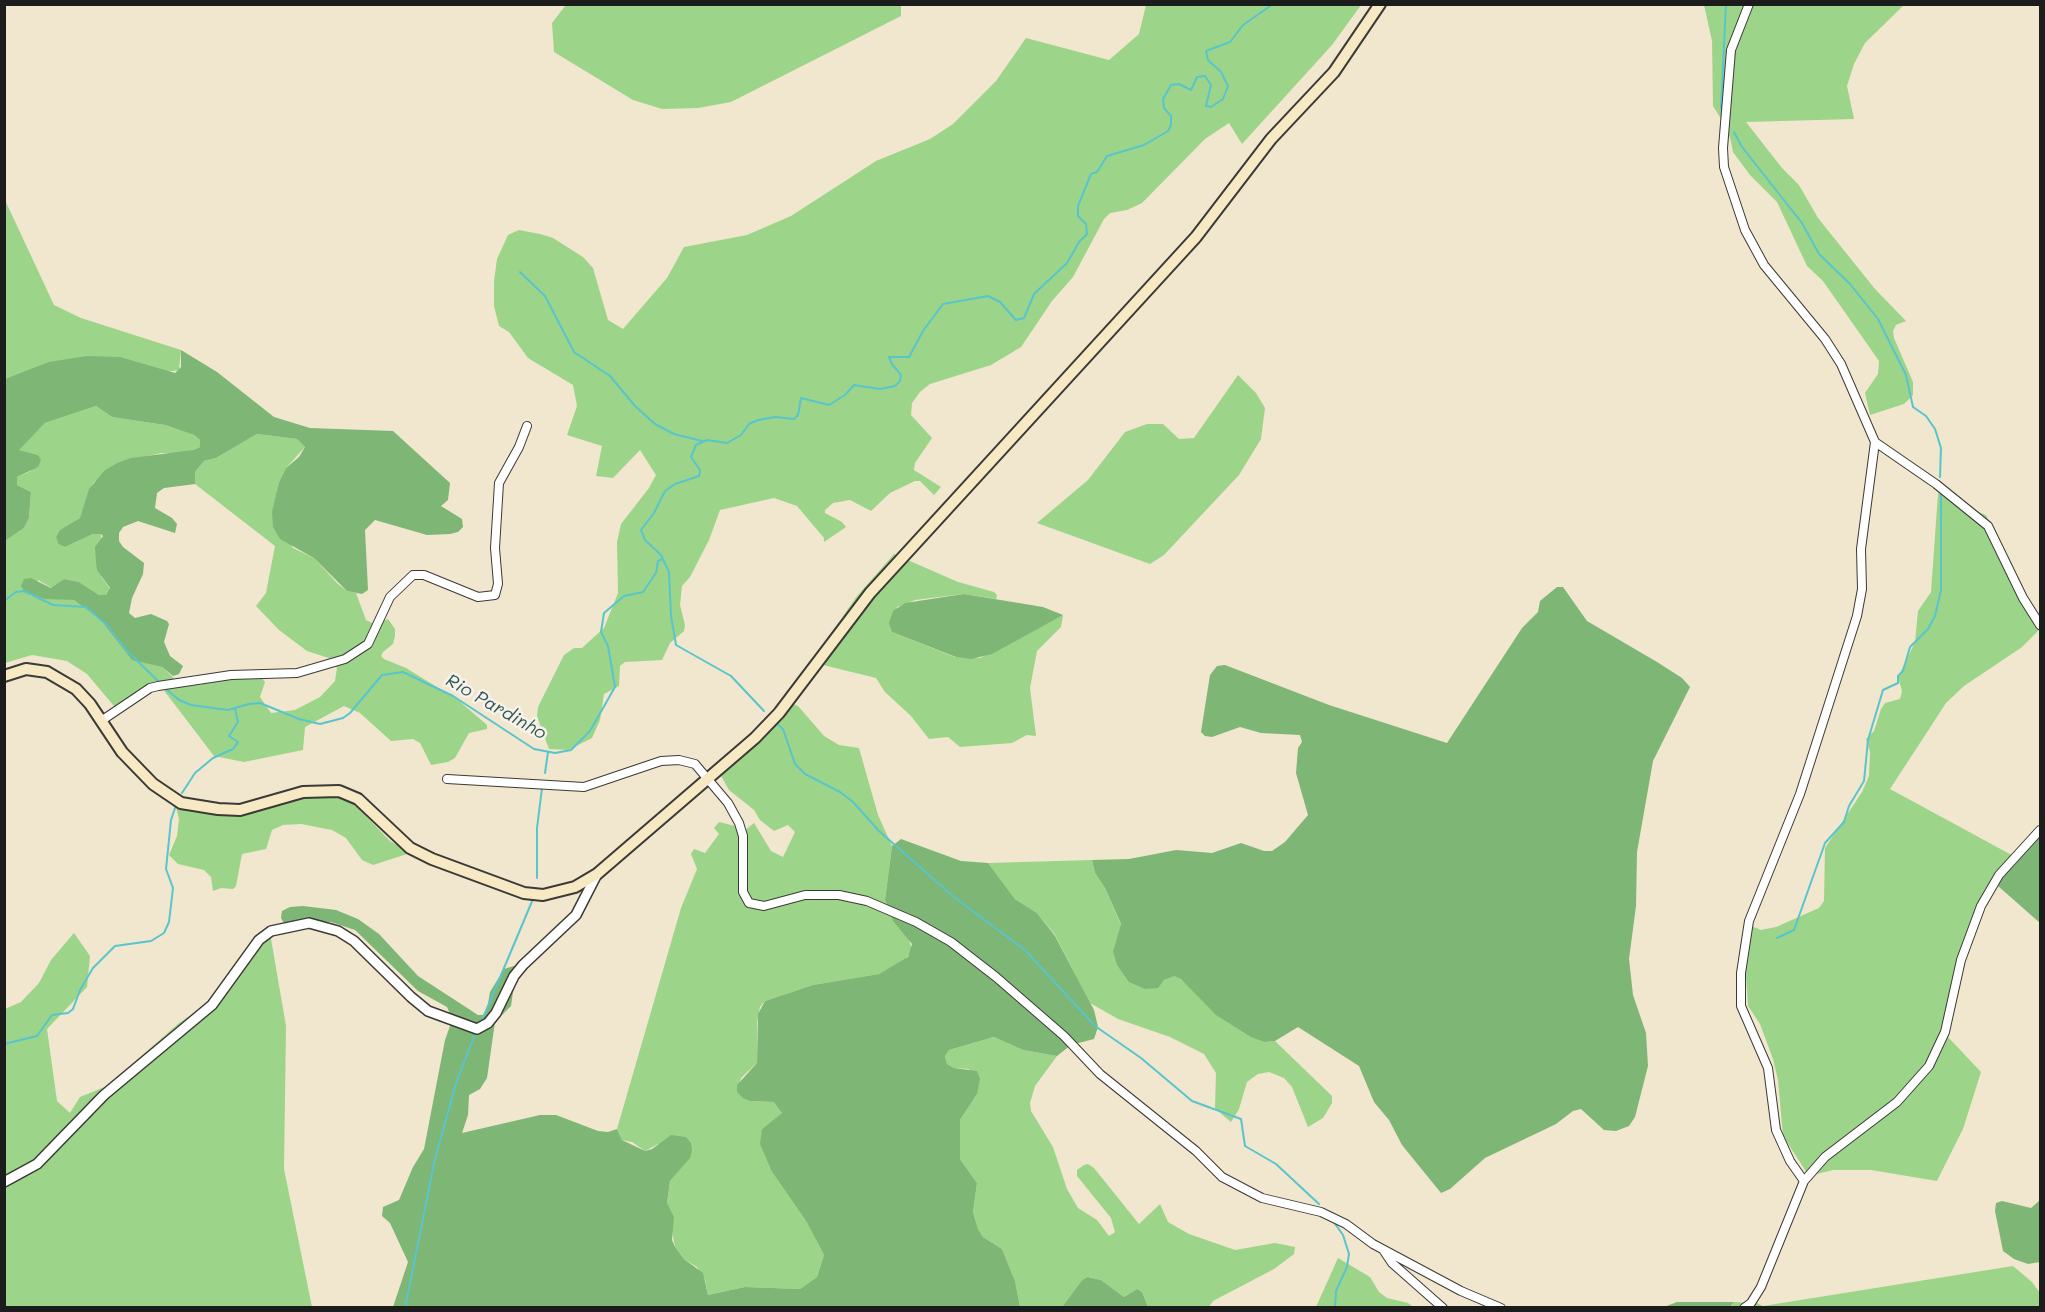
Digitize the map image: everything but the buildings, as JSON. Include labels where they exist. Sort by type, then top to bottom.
[{"type":"main road","points":[[4,676],[26,669],[53,675],[76,688],[90,704],[122,752],[142,773],[181,803],[240,810],[303,792],[339,791],[358,799],[414,851],[517,892],[543,895],[563,892],[597,874],[755,738],[779,712],[870,593],[1196,237],[1271,140],[1334,72],[1380,4]]},
{"type":"street","points":[[1749,4],[1731,50],[1726,87],[1724,167],[1734,203],[1745,230],[1764,265],[1825,339],[1841,364],[1875,442],[1864,525],[1862,589],[1857,616],[1800,794],[1749,921],[1741,974],[1741,1006],[1768,1068],[1778,1136],[1790,1161],[1804,1181]]},
{"type":"street","points":[[100,722],[150,688],[231,675],[297,673],[345,659],[368,644],[390,597],[413,575],[424,575],[483,598],[495,595],[498,584],[495,548],[499,483],[527,426]]},
{"type":"street","points":[[1875,442],[1936,484],[1988,526],[2023,598],[2040,625]]},
{"type":"street","points":[[447,779],[591,787],[668,759],[695,765],[728,803],[739,823],[742,836],[743,892],[749,903],[764,906],[805,895],[839,895],[867,901],[916,922],[951,942],[996,977],[1064,1036],[1100,1074],[1196,1151],[1222,1177],[1262,1198],[1321,1212],[1346,1224],[1383,1249],[1461,1291],[1501,1308]]},
{"type":"street","points":[[1749,1306],[1770,1267],[1804,1181],[1833,1151],[1897,1102],[1929,1066],[1944,1032],[1964,952],[1981,906],[1999,876],[2040,830]]},
{"type":"street","points":[[4,1182],[37,1164],[104,1095],[213,1005],[259,940],[272,931],[309,923],[338,931],[354,941],[411,998],[428,1011],[477,1029],[488,1023],[496,1013],[514,976],[523,965],[576,915],[597,874]]},
{"type":"street","points":[[1383,1249],[1392,1263],[1443,1308]]},
{"type":"green space","points":[[566,5],[901,5],[901,16],[731,102],[698,108],[662,109],[633,100],[554,52],[552,23]]},
{"type":"green space","points":[[1146,5],[1361,5],[1332,45],[1242,144],[1229,123],[1205,139],[1142,203],[1127,210],[1110,213],[1104,219],[1073,277],[1052,301],[1021,347],[991,365],[930,384],[920,392],[912,403],[911,415],[932,438],[915,463],[914,470],[941,487],[934,495],[920,481],[915,481],[890,493],[871,511],[850,500],[833,503],[825,510],[825,513],[842,522],[846,527],[824,542],[824,538],[797,506],[774,498],[720,510],[709,540],[690,577],[682,586],[680,605],[685,625],[684,631],[670,643],[662,660],[625,662],[620,666],[619,686],[604,694],[600,720],[592,738],[568,750],[549,749],[537,716],[538,707],[564,655],[574,648],[582,648],[604,628],[618,593],[617,542],[621,524],[649,488],[656,475],[640,450],[613,478],[596,476],[602,446],[567,435],[577,406],[573,385],[528,358],[509,332],[499,326],[494,306],[494,281],[497,259],[508,235],[519,230],[540,234],[553,238],[583,257],[593,268],[608,320],[623,329],[667,278],[684,247],[747,235],[791,216],[876,161],[930,139],[953,124],[996,81],[1026,38],[1109,60],[1139,34]]},
{"type":"green space","points":[[1704,5],[1904,5],[1865,43],[1854,64],[1847,86],[1854,119],[1746,122],[1782,168],[1799,185],[1818,218],[1875,289],[1906,321],[1896,325],[1893,331],[1913,382],[1913,395],[1904,404],[1870,415],[1865,393],[1878,374],[1879,361],[1823,281],[1807,266],[1777,202],[1750,175],[1733,152],[1730,137],[1722,128],[1723,122],[1713,106],[1712,41]]},
{"type":"green space","points":[[4,198],[54,305],[81,318],[181,350],[179,370],[166,372],[87,356],[5,379]]},
{"type":"green space","points":[[181,350],[217,372],[274,417],[310,428],[393,431],[450,483],[448,500],[441,506],[462,519],[463,527],[458,532],[450,534],[427,535],[375,520],[365,530],[368,590],[362,594],[347,591],[314,558],[280,539],[273,527],[272,511],[279,482],[286,468],[299,457],[305,447],[297,439],[257,434],[216,458],[204,461],[195,472],[195,484],[164,488],[157,493],[155,508],[172,518],[177,524],[175,533],[138,521],[123,527],[119,533],[119,541],[123,547],[144,563],[143,574],[132,598],[129,613],[135,618],[151,614],[167,621],[169,624],[164,642],[170,656],[183,666],[179,674],[173,676],[162,667],[132,660],[100,619],[74,600],[45,599],[25,593],[21,586],[24,579],[31,578],[51,588],[64,579],[79,582],[99,595],[106,595],[110,588],[97,570],[95,547],[103,536],[93,534],[65,547],[58,544],[56,537],[60,530],[80,518],[89,489],[104,471],[131,458],[193,450],[200,447],[200,440],[194,435],[165,425],[112,417],[96,406],[45,423],[19,450],[38,455],[41,460],[38,467],[17,477],[17,485],[31,492],[29,518],[24,528],[5,541],[5,379],[49,362],[87,356],[120,357],[175,373],[181,367]]},
{"type":"green space","points":[[1238,375],[1256,393],[1265,408],[1261,439],[1239,475],[1164,555],[1150,564],[1037,523],[1088,480],[1125,432],[1147,424],[1163,424],[1179,439],[1194,438]]},
{"type":"green space","points":[[96,406],[112,417],[165,425],[194,435],[200,440],[200,447],[185,453],[161,453],[117,463],[93,483],[80,518],[60,531],[56,537],[58,544],[65,547],[93,534],[101,534],[101,576],[110,589],[106,595],[99,595],[79,582],[64,579],[52,588],[38,580],[30,596],[74,600],[100,619],[132,659],[162,667],[182,686],[201,685],[222,673],[244,671],[262,678],[265,682],[260,697],[271,713],[295,710],[320,697],[335,681],[337,668],[332,659],[307,651],[279,630],[256,606],[266,593],[275,546],[195,484],[195,472],[204,461],[216,458],[257,434],[297,439],[305,447],[286,468],[279,482],[272,512],[293,548],[314,558],[338,584],[347,591],[356,593],[366,620],[374,624],[388,619],[395,629],[395,636],[393,644],[381,656],[384,659],[406,668],[458,700],[487,725],[487,729],[469,733],[455,758],[448,762],[431,765],[420,743],[413,739],[391,741],[360,713],[344,706],[305,727],[303,750],[244,762],[214,756],[159,684],[119,712],[87,674],[67,661],[32,655],[5,663],[5,541],[24,528],[29,518],[31,492],[17,485],[17,477],[31,471],[38,455],[18,450],[45,423]]},
{"type":"green space","points":[[1942,485],[1973,510],[1986,515],[2027,600],[2040,616],[2040,629],[2022,647],[1964,686],[1946,703],[1890,789],[2019,859],[2005,874],[1973,928],[1961,966],[1947,1036],[1981,1072],[1963,1129],[1937,1181],[1871,1170],[1833,1170],[1809,1176],[1783,1136],[1778,1080],[1773,1059],[1760,1024],[1748,1006],[1745,961],[1749,925],[1761,930],[1776,927],[1819,908],[1824,901],[1825,848],[1862,792],[1869,776],[1870,752],[1866,739],[1874,731],[1885,703],[1900,699],[1902,691],[1898,677],[1915,642],[1918,611],[1931,592],[1938,494]]},
{"type":"green space","points":[[894,554],[958,582],[994,592],[997,595],[996,599],[964,594],[915,600],[897,607],[892,632],[955,657],[980,658],[1063,615],[1061,627],[1037,651],[1030,688],[1036,736],[1027,735],[1012,743],[960,747],[948,737],[929,739],[911,716],[885,692],[876,678],[811,662],[857,596]]},
{"type":"green space","points":[[1557,587],[1563,587],[1587,621],[1682,678],[1690,687],[1653,761],[1637,852],[1636,906],[1629,959],[1633,995],[1646,1033],[1648,1066],[1635,1117],[1629,1126],[1616,1131],[1604,1130],[1581,1109],[1573,1111],[1556,1124],[1485,1158],[1450,1189],[1441,1193],[1402,1145],[1389,1120],[1374,1102],[1359,1066],[1298,1027],[1275,1041],[1265,1042],[1251,1037],[1216,1015],[1181,979],[1174,976],[1164,980],[1158,988],[1145,989],[1129,982],[1117,965],[1113,951],[1121,924],[1105,888],[1095,873],[1092,860],[1129,859],[1176,850],[1212,853],[1241,843],[1264,851],[1272,851],[1285,842],[1308,815],[1296,773],[1298,748],[1302,742],[1300,735],[1261,733],[1240,727],[1212,737],[1205,736],[1201,732],[1210,675],[1217,666],[1225,665],[1329,705],[1447,743],[1522,628],[1538,612],[1540,601]]},
{"type":"green space","points":[[964,594],[1043,607],[1063,615],[992,654],[971,659],[956,657],[892,632],[889,623],[893,611],[905,603]]},
{"type":"green space","points":[[784,698],[799,707],[824,736],[839,745],[859,748],[878,815],[892,846],[885,900],[888,911],[908,936],[912,950],[905,960],[879,974],[813,985],[765,1001],[760,1007],[757,1022],[757,1063],[741,1078],[737,1092],[750,1101],[774,1102],[780,1106],[782,1114],[762,1129],[772,1172],[806,1221],[824,1255],[817,1277],[800,1289],[745,1287],[708,1295],[705,1280],[697,1267],[684,1259],[675,1247],[667,1203],[670,1181],[690,1157],[658,1144],[645,1151],[632,1142],[622,1140],[617,1129],[681,908],[697,869],[691,854],[694,849],[705,853],[719,834],[714,828],[719,822],[739,827],[743,832],[754,823],[771,851],[783,857],[795,832],[788,825],[774,831],[760,820],[754,810],[729,790],[716,767],[742,746]]},
{"type":"green space","points":[[334,792],[352,802],[390,841],[410,853],[373,865],[362,860],[346,838],[332,830],[301,824],[283,825],[272,830],[266,849],[242,854],[236,886],[233,889],[221,888],[213,891],[211,877],[204,870],[178,864],[169,855],[177,836],[179,819],[173,795],[184,801],[221,808]]},
{"type":"green space","points":[[2040,836],[2040,923],[1998,886],[2005,874]]},
{"type":"green space","points":[[901,839],[961,861],[988,863],[1015,899],[1037,913],[1055,936],[1094,1010],[1098,1027],[1094,1039],[1071,1045],[1057,1056],[1023,1050],[994,1037],[949,1050],[945,1056],[947,1064],[954,1068],[977,1071],[980,1079],[977,1094],[960,1120],[960,1159],[977,1183],[973,1212],[978,1229],[983,1237],[1002,1249],[1015,1281],[1020,1307],[393,1307],[408,1262],[390,1223],[382,1216],[383,1207],[399,1200],[413,1167],[424,1149],[445,1040],[450,1026],[450,1014],[447,1007],[418,991],[355,930],[331,922],[312,921],[285,925],[281,918],[282,911],[290,907],[303,906],[336,910],[358,919],[379,934],[418,976],[478,1015],[483,1015],[487,1009],[490,992],[504,969],[517,965],[511,1006],[495,1022],[487,1078],[480,1089],[469,1095],[468,1115],[462,1133],[540,1115],[556,1115],[598,1131],[608,1132],[617,1129],[622,1140],[645,1151],[652,1149],[671,1135],[686,1137],[691,1143],[690,1158],[670,1181],[667,1203],[674,1217],[672,1240],[684,1259],[703,1273],[708,1295],[745,1287],[800,1289],[817,1277],[824,1255],[806,1221],[772,1172],[760,1144],[762,1129],[782,1113],[774,1102],[750,1101],[743,1098],[737,1092],[737,1085],[757,1063],[758,1014],[765,1001],[813,985],[879,974],[908,957],[912,944],[893,921],[885,900],[892,846]]},
{"type":"green space","points":[[1092,860],[1095,873],[1105,888],[1121,925],[1113,951],[1164,980],[1173,975],[1181,979],[1265,1042],[1275,1041],[1332,1096],[1332,1103],[1323,1118],[1308,1127],[1292,1087],[1284,1078],[1269,1072],[1258,1074],[1247,1082],[1239,1109],[1231,1122],[1215,1108],[1216,1073],[1204,1054],[1170,1037],[1118,1019],[1090,1003],[1055,935],[1037,913],[1015,899],[988,863]]},
{"type":"green space","points":[[265,930],[270,933],[286,1026],[284,1169],[312,1307],[5,1308],[5,1009],[21,1002],[39,983],[51,960],[74,933],[90,956],[87,987],[47,1029],[57,1101],[70,1113],[80,1097],[107,1086],[179,1023],[209,1003]]},
{"type":"green space","points":[[994,1037],[1023,1050],[1057,1056],[1035,1086],[1030,1103],[1031,1111],[1053,1147],[1067,1189],[1078,1208],[1097,1220],[1109,1236],[1115,1232],[1111,1218],[1077,1176],[1077,1170],[1084,1165],[1088,1164],[1094,1168],[1139,1224],[1160,1204],[1168,1222],[1189,1234],[1235,1250],[1275,1243],[1295,1247],[1294,1254],[1274,1269],[1213,1301],[1209,1307],[1148,1307],[1142,1292],[1137,1289],[1124,1297],[1101,1280],[1089,1277],[1082,1280],[1062,1307],[1020,1307],[1015,1281],[1002,1249],[983,1237],[978,1229],[973,1212],[977,1183],[960,1159],[960,1120],[977,1094],[969,1069],[954,1068],[947,1064],[945,1056],[949,1050]]},
{"type":"green space","points":[[2040,1200],[2040,1262],[2028,1264],[2014,1259],[2003,1251],[1995,1211],[1996,1203],[2002,1201],[2031,1208]]},
{"type":"green space","points":[[1338,1258],[1370,1277],[1379,1292],[1387,1298],[1408,1303],[1413,1307],[1316,1307]]},
{"type":"green space","points":[[2013,1266],[2032,1282],[2040,1293],[2040,1308],[1730,1308],[1734,1302],[1757,1303],[1763,1306]]},
{"type":"green space","points":[[1088,1277],[1101,1280],[1124,1297],[1137,1289],[1142,1292],[1148,1307],[1062,1307],[1082,1280]]},
{"type":"green space","points":[[1677,1302],[1734,1302],[1730,1307],[1664,1307]]},
{"type":"waterway","name":"Rio Pardinho","points":[[764,711],[731,676],[676,645],[671,616],[669,572],[661,555],[645,540],[641,530],[654,513],[665,491],[675,484],[699,476],[700,470],[691,457],[696,445],[707,440],[727,443],[741,435],[749,424],[758,420],[775,417],[794,419],[798,415],[801,398],[829,405],[845,395],[854,385],[880,389],[895,386],[900,381],[901,375],[889,357],[909,357],[923,331],[943,304],[988,296],[1000,302],[1016,320],[1024,318],[1034,294],[1067,263],[1079,242],[1087,234],[1086,224],[1078,216],[1078,206],[1091,174],[1097,172],[1107,156],[1144,145],[1168,131],[1171,116],[1164,108],[1163,99],[1171,85],[1179,84],[1191,90],[1197,77],[1205,76],[1211,85],[1206,106],[1211,107],[1223,99],[1228,86],[1221,72],[1208,60],[1206,51],[1230,42],[1243,25],[1273,4]]},
{"type":"waterway","points":[[1721,108],[1726,4]]},
{"type":"waterway","points":[[1734,132],[1742,147],[1802,223],[1819,254],[1850,284],[1878,319],[1906,375],[1913,407],[1926,416],[1935,429],[1941,448],[1940,477]]},
{"type":"waterway","points":[[520,272],[545,296],[574,352],[610,376],[635,406],[655,424],[674,434],[702,441]]},
{"type":"waterway","points":[[1777,938],[1794,930],[1825,843],[1844,822],[1849,806],[1864,781],[1868,740],[1883,690],[1898,683],[1898,676],[1903,671],[1910,647],[1928,629],[1935,616],[1941,590],[1941,493]]},
{"type":"waterway","name":"Rio Pardinho","points":[[165,688],[179,700],[191,705],[228,710],[260,703],[299,719],[320,724],[343,718],[350,713],[382,675],[403,672],[453,696],[534,749],[555,753],[571,750],[590,731],[615,687],[608,646],[601,632],[604,613],[624,596],[643,592],[656,573],[658,561],[662,559]]},
{"type":"waterway","name":"Rio Pardinho","points":[[4,601],[16,592],[24,591],[53,605],[86,607],[107,625],[126,650],[159,682]]},
{"type":"waterway","points":[[182,793],[195,773],[213,758],[233,749],[238,742],[229,736],[238,722],[235,709]]},
{"type":"waterway","points":[[775,722],[783,729],[795,764],[805,774],[840,792],[853,802],[879,831],[954,897],[1025,950],[1095,1026],[1141,1058],[1192,1101],[1241,1119],[1245,1146],[1276,1164],[1319,1204]]},
{"type":"waterway","points":[[545,773],[548,752]]},
{"type":"waterway","points":[[537,878],[537,828],[542,788]]},
{"type":"waterway","points":[[4,1044],[37,1036],[52,1015],[68,1013],[73,1009],[80,990],[93,968],[115,946],[151,941],[164,933],[169,922],[173,888],[166,869],[171,820],[176,805]]},
{"type":"waterway","points":[[483,1018],[533,899]]},
{"type":"waterway","points":[[405,1308],[435,1159],[457,1080],[476,1032]]},
{"type":"waterway","points":[[1333,1221],[1343,1235],[1349,1254],[1347,1267],[1336,1291],[1335,1308]]}]
